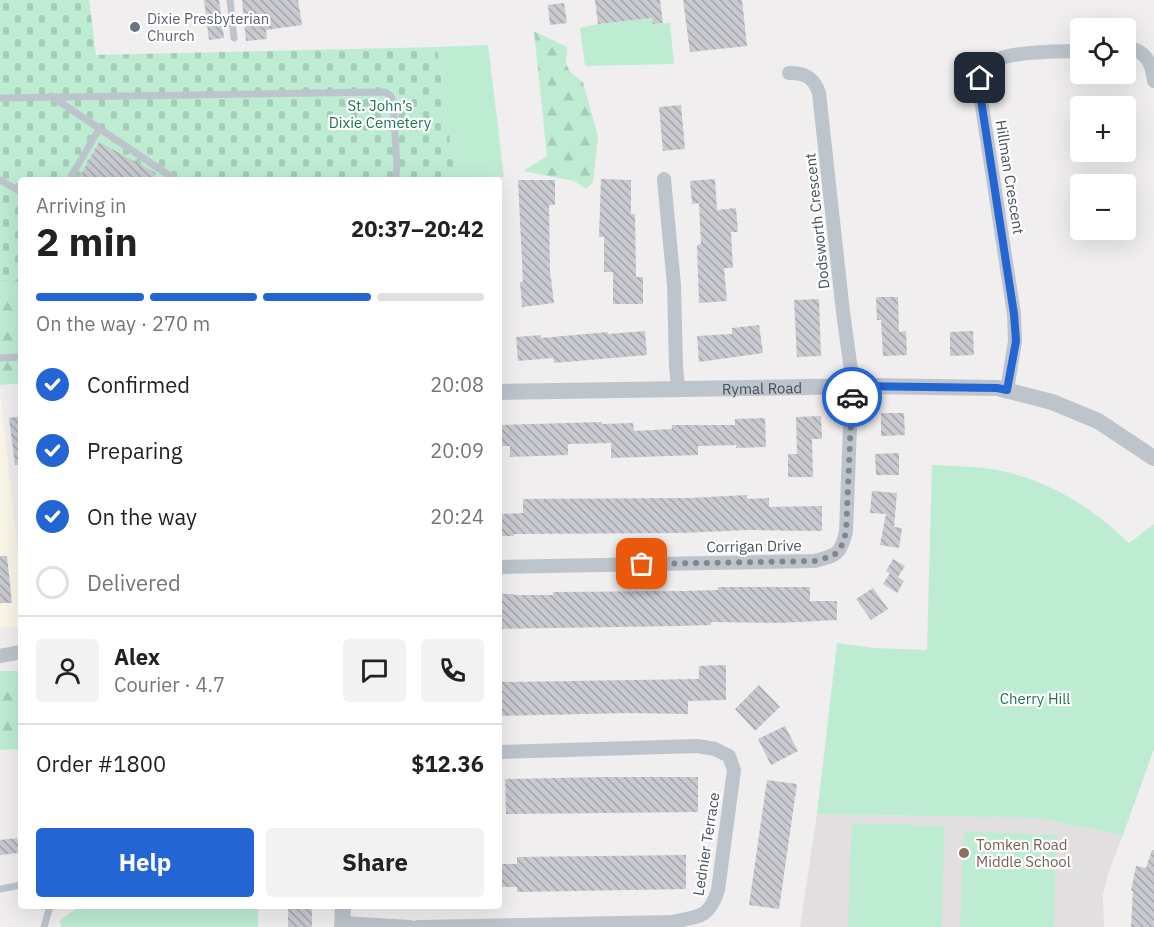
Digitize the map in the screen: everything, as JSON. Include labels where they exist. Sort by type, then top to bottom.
[{"type":"street","points":[[1136,50],[1147,57],[1153,70],[1154,81]]},
{"type":"street","name":"Hillman Crescent","points":[[1007,390],[1016,341],[1014,314],[979,87],[980,78],[986,66],[996,59],[1070,52]]},
{"type":"street","name":"Dodsworth Crescent","points":[[789,73],[801,72],[807,75],[817,85],[819,93],[843,312],[855,386]]},
{"type":"street","points":[[664,180],[674,285],[675,366],[678,388]]},
{"type":"street","name":"Rymal Road","points":[[502,392],[855,386],[997,388],[1052,402],[1098,421],[1154,458]]},
{"type":"street","name":"Corrigan Drive","points":[[502,567],[815,561],[834,556],[841,549],[846,532],[850,401],[855,386]]},
{"type":"street","points":[[0,656],[18,653]]},
{"type":"street","name":"Lednier Terrace","points":[[418,927],[671,922],[702,915],[713,906],[718,890],[734,770],[729,756],[715,749],[697,746],[502,752]]},
{"type":"street","points":[[342,919],[410,927]]},
{"type":"lane","points":[[230,0],[234,38]]},
{"type":"lane","points":[[0,98],[385,92],[391,96],[393,103],[397,168],[396,177]]},
{"type":"lane","points":[[51,96],[171,177]]},
{"type":"lane","points":[[71,177],[99,129]]},
{"type":"lane","points":[[0,180],[18,190]]},
{"type":"lane","points":[[0,358],[18,357]]},
{"type":"lane","points":[[0,889],[18,886]]},
{"type":"lane","points":[[44,927],[49,909]]},
{"type":"shaded area","points":[[0,391],[18,552],[18,627],[0,627]]},
{"type":"shaded area","name":"Tomken Road Middle School","points":[[817,814],[1037,818],[1123,835],[1109,871],[1103,895],[1104,927],[800,927]]},
{"type":"green space","name":"St. John’s Dixie Cemetery","points":[[0,0],[89,0],[96,55],[437,47],[455,177],[18,177],[18,282],[0,280]]},
{"type":"green space","points":[[652,18],[653,24],[670,23],[674,64],[585,66],[580,28]]},
{"type":"green space","points":[[534,31],[567,47],[566,64],[570,72],[583,82],[598,137],[593,182],[586,189],[574,181],[523,171],[547,156]]},
{"type":"green space","points":[[488,45],[504,177],[455,177],[437,47]]},
{"type":"green space","points":[[0,267],[18,277],[18,383],[0,385]]},
{"type":"green space","name":"Cherry Hill","points":[[932,465],[1004,471],[1044,484],[1098,516],[1129,543],[1154,524],[1154,749],[1123,835],[1037,818],[817,814],[837,643],[874,648],[927,650]]},
{"type":"green space","points":[[0,671],[18,671],[18,749],[0,750]]},
{"type":"green space","points":[[852,823],[945,826],[941,927],[848,927]]},
{"type":"green space","points":[[964,831],[1057,835],[1053,927],[960,927]]},
{"type":"green space","points":[[76,909],[258,909],[258,927],[61,927],[60,920]]},
{"type":"building","points":[[204,0],[219,0],[224,38],[209,40]]},
{"type":"building","points":[[242,0],[298,0],[302,25],[266,30],[267,39],[246,41]]},
{"type":"building","points":[[595,0],[660,0],[663,23],[653,24],[652,18],[598,24]]},
{"type":"building","points":[[683,0],[742,0],[747,46],[690,52]]},
{"type":"building","points":[[564,3],[567,23],[550,25],[548,5]]},
{"type":"building","points":[[681,105],[685,149],[663,151],[659,107]]},
{"type":"building","points":[[99,142],[156,173],[154,177],[80,177]]},
{"type":"building","points":[[601,179],[631,180],[631,214],[635,214],[636,277],[643,277],[643,304],[613,304],[613,272],[604,272],[604,237],[599,237]]},
{"type":"building","points":[[715,179],[717,210],[736,208],[738,232],[731,232],[733,268],[724,268],[727,301],[699,303],[697,245],[701,244],[699,203],[692,204],[690,181]]},
{"type":"building","points":[[518,180],[555,180],[555,205],[549,205],[550,271],[554,303],[522,307]]},
{"type":"building","points":[[876,297],[898,297],[899,332],[906,331],[907,355],[883,356],[881,320],[877,320]]},
{"type":"building","points":[[819,299],[821,356],[797,357],[794,300]]},
{"type":"building","points":[[759,325],[763,353],[699,362],[697,336],[732,334],[732,328]]},
{"type":"building","points":[[645,331],[647,355],[554,363],[553,358],[518,361],[516,337],[541,335],[541,338]]},
{"type":"building","points":[[973,331],[974,355],[950,356],[950,332]]},
{"type":"building","points":[[881,413],[904,413],[905,435],[881,436]]},
{"type":"building","points":[[18,416],[18,465],[15,465],[9,418]]},
{"type":"building","points":[[821,416],[822,439],[812,439],[813,477],[788,477],[788,454],[797,454],[796,417]]},
{"type":"building","points":[[765,418],[766,447],[698,446],[698,455],[611,458],[611,443],[568,444],[568,455],[510,457],[510,446],[502,446],[502,425],[633,423],[634,431],[672,429],[672,425],[735,425],[735,419]]},
{"type":"building","points":[[899,453],[899,475],[876,475],[875,454]]},
{"type":"building","points":[[872,491],[897,493],[894,527],[902,528],[899,548],[880,545],[886,514],[870,513]]},
{"type":"building","points":[[747,495],[747,499],[769,498],[769,507],[822,506],[822,531],[748,530],[502,536],[502,514],[523,513],[523,499],[689,498]]},
{"type":"building","points":[[0,556],[7,556],[12,603],[0,603]]},
{"type":"building","points":[[893,559],[905,566],[898,577],[904,581],[897,593],[883,584],[890,573],[886,571]]},
{"type":"building","points":[[718,587],[810,587],[810,601],[837,601],[837,620],[502,629],[502,594],[553,595],[553,592],[718,590]]},
{"type":"building","points":[[873,588],[888,609],[871,620],[856,599]]},
{"type":"building","points":[[726,665],[726,700],[688,701],[688,714],[502,716],[502,682],[699,679],[699,666]]},
{"type":"building","points":[[759,685],[780,707],[755,731],[735,709]]},
{"type":"building","points":[[785,726],[798,751],[771,765],[758,739]]},
{"type":"building","points":[[698,777],[698,812],[506,814],[505,779]]},
{"type":"building","points":[[767,780],[797,784],[779,909],[749,905]]},
{"type":"building","points":[[17,838],[18,853],[0,855],[0,840]]},
{"type":"building","points":[[1152,850],[1154,850],[1154,927],[1131,927],[1133,891],[1131,891],[1136,866],[1146,868]]},
{"type":"building","points":[[686,855],[686,889],[517,892],[517,887],[502,887],[502,864],[517,864],[517,857]]},
{"type":"building","points":[[288,909],[312,909],[312,927],[288,927]]},
{"type":"way so far","points":[[642,564],[815,561],[834,556],[841,549],[846,532],[850,401],[852,397]]},
{"type":"place","name":"Dixie Presbyterian Church","points":[[135,27]]},
{"type":"place","name":"Tomken Road Middle School","points":[[964,853]]},
{"type":"route","points":[[852,397],[855,386],[1007,390],[1016,341],[1014,314],[979,87],[980,78]]}]
